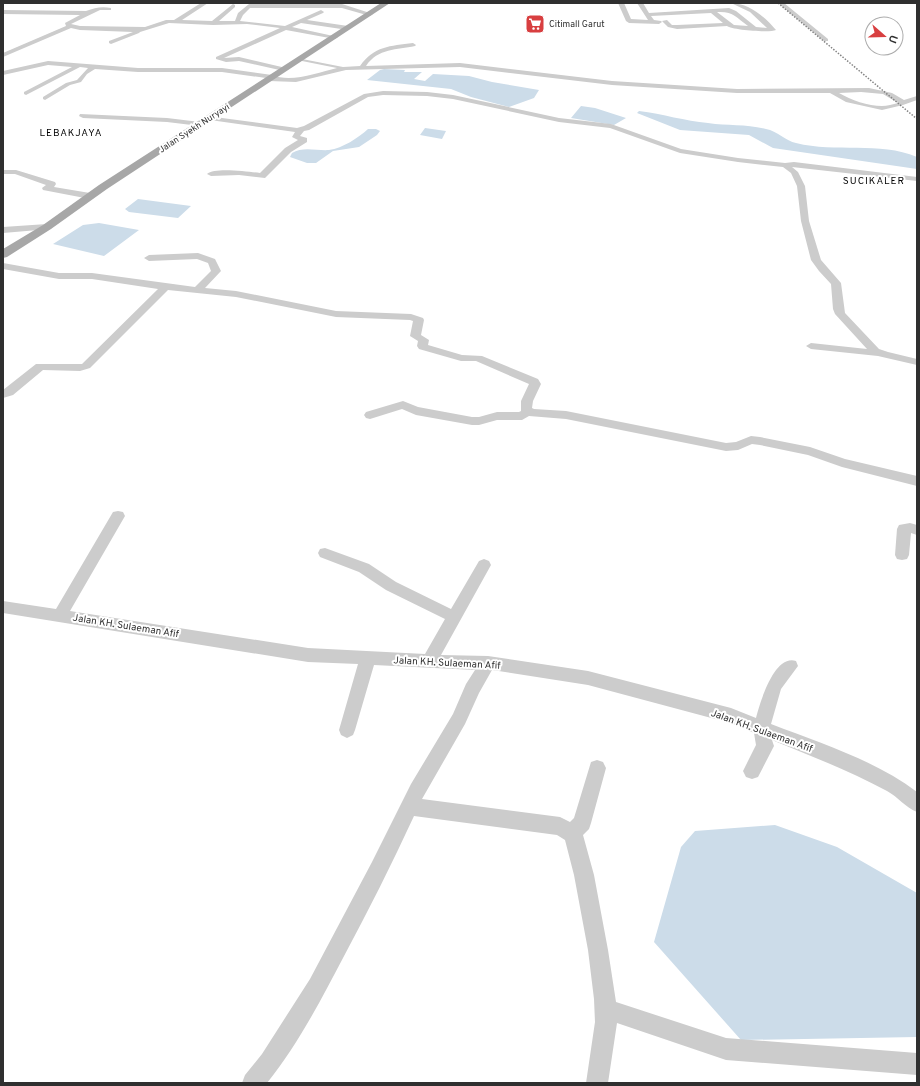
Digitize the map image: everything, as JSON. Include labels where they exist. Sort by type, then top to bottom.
[{"type":"main road","name":"Jalan Syekh Nuryayi","points":[[3,254],[47,227],[90,196],[386,3]]},
{"type":"street","points":[[176,22],[205,3]]},
{"type":"street","points":[[622,3],[629,21],[652,22],[696,19]]},
{"type":"street","points":[[640,3],[652,22]]},
{"type":"street","points":[[734,3],[752,11],[774,29],[736,34]]},
{"type":"street","points":[[781,3],[826,40]]},
{"type":"street","points":[[239,25],[240,14],[249,6],[286,6],[288,11],[341,4],[367,16]]},
{"type":"street","points":[[717,4],[724,10]]},
{"type":"street","points":[[646,13],[687,8],[694,5]]},
{"type":"street","points":[[213,23],[233,6]]},
{"type":"street","points":[[319,7],[328,13]]},
{"type":"street","points":[[195,70],[281,27],[299,21],[319,7]]},
{"type":"street","points":[[70,26],[67,24],[87,13],[99,8],[109,9]]},
{"type":"street","points":[[646,13],[724,10],[734,12],[760,32],[771,37]]},
{"type":"street","points":[[712,11],[732,27],[760,32]]},
{"type":"street","points":[[3,12],[87,13]]},
{"type":"street","points":[[350,16],[367,16]]},
{"type":"street","points":[[262,23],[268,17]]},
{"type":"street","points":[[712,18],[719,17]]},
{"type":"street","points":[[281,27],[286,21]]},
{"type":"street","points":[[299,21],[348,28]]},
{"type":"street","points":[[665,21],[674,26],[727,24]]},
{"type":"street","points":[[110,42],[165,22],[239,25],[250,22],[262,23],[335,37]]},
{"type":"street","points":[[3,56],[70,26],[141,30]]},
{"type":"street","points":[[362,67],[367,58],[375,52],[413,45]]},
{"type":"street","points":[[26,93],[74,65],[76,59],[65,59]]},
{"type":"street","points":[[212,61],[239,59],[284,69]]},
{"type":"street","points":[[299,59],[346,68]]},
{"type":"street","points":[[155,70],[170,62]]},
{"type":"street","points":[[3,73],[46,63],[155,70],[222,70],[271,78],[296,80],[346,68],[460,65],[612,83],[737,91],[863,91],[887,93],[891,94],[903,103]]},
{"type":"street","points":[[45,98],[68,84],[79,81],[85,73],[93,67]]},
{"type":"street","points":[[481,74],[489,68]]},
{"type":"street","points":[[831,91],[848,101],[869,106],[889,108],[917,98]]},
{"type":"street","points":[[210,118],[290,130],[301,129],[362,97],[378,93],[427,94],[480,106],[559,120],[611,126],[680,151],[738,160],[785,165],[794,164],[864,176],[917,179]]},
{"type":"street","points":[[83,116],[167,120],[200,124]]},
{"type":"street","points":[[211,174],[239,173],[262,176],[288,150],[304,140],[296,137],[301,129]]},
{"type":"street","points":[[785,165],[794,172],[801,186],[805,221],[815,256],[822,269],[836,283],[838,309],[840,314],[878,353]]},
{"type":"street","points":[[3,172],[16,172],[52,184],[46,188],[90,196]]},
{"type":"street","points":[[3,230],[47,227]]},
{"type":"street","points":[[149,258],[198,256],[212,260],[216,271],[198,290]]},
{"type":"street","points":[[3,266],[60,276],[92,276],[166,287],[241,295],[336,314],[403,316],[416,318],[419,322],[415,336],[424,340],[422,346],[423,348],[440,351],[461,358],[478,358],[535,383],[527,401],[528,411]]},
{"type":"street","points":[[3,394],[9,392],[40,366],[80,368],[86,366],[166,287]]},
{"type":"street","points":[[811,346],[878,353],[917,362]]},
{"type":"street","points":[[370,415],[403,405],[416,411],[437,413],[472,421],[479,421],[497,416],[522,416],[528,411]]},
{"type":"street","points":[[528,411],[531,413],[566,415],[726,447],[738,446],[751,440],[760,441],[810,452],[842,463],[917,481]]},
{"type":"street","points":[[60,615],[118,516]]},
{"type":"street","points":[[902,555],[904,529],[910,528],[917,530]]},
{"type":"street","points":[[325,553],[364,568],[391,586],[454,617]]},
{"type":"street","points":[[429,661],[484,564]]},
{"type":"street","name":"Jalan KH. Sulaeman Afif","points":[[3,607],[308,654],[488,663],[588,678],[731,716],[842,760],[895,786],[917,802]]},
{"type":"street","points":[[347,730],[368,658]]},
{"type":"street","points":[[253,1083],[270,1062],[317,986],[379,869],[409,806],[459,719],[472,689],[488,663]]},
{"type":"street","points":[[752,771],[765,746],[761,728],[770,697],[775,685],[790,666]]},
{"type":"street","points":[[572,833],[582,823],[597,768]]},
{"type":"street","points":[[409,806],[560,826],[572,833],[576,840],[584,876],[598,950],[606,1009],[606,1022],[597,1083]]},
{"type":"street","points":[[606,1009],[726,1050],[917,1064]]},
{"type":"water","points":[[380,70],[405,70],[404,72],[422,72],[414,79],[425,81],[433,74],[469,76],[492,82],[539,90],[534,98],[509,107],[471,97],[451,89],[367,80]]},
{"type":"water","points":[[581,106],[595,108],[626,118],[614,125],[571,118]]},
{"type":"water","points":[[639,111],[699,122],[759,127],[770,130],[792,142],[811,146],[873,148],[903,152],[917,157],[917,169],[773,148],[749,135],[680,130],[637,113]]},
{"type":"water","points":[[425,128],[446,131],[442,139],[420,135]]},
{"type":"water","points":[[368,129],[376,129],[380,131],[377,135],[359,147],[333,151],[316,163],[307,163],[290,157],[292,153],[301,150],[329,150],[340,147],[355,139]]},
{"type":"water","points":[[138,199],[191,206],[178,218],[129,212],[125,209]]},
{"type":"water","points":[[99,223],[139,230],[104,256],[53,244],[83,225]]},
{"type":"water","points":[[775,825],[837,847],[917,893],[917,1037],[741,1040],[654,942],[681,847],[695,831]]},
{"type":"railway","points":[[778,3],[917,119]]},
{"type":"place","name":"Citimall Garut","points":[[535,24]]},
{"type":"district","name":"LEBAKJAYA","points":[[71,132]]},
{"type":"district","name":"SUCIKALER","points":[[874,180]]}]
